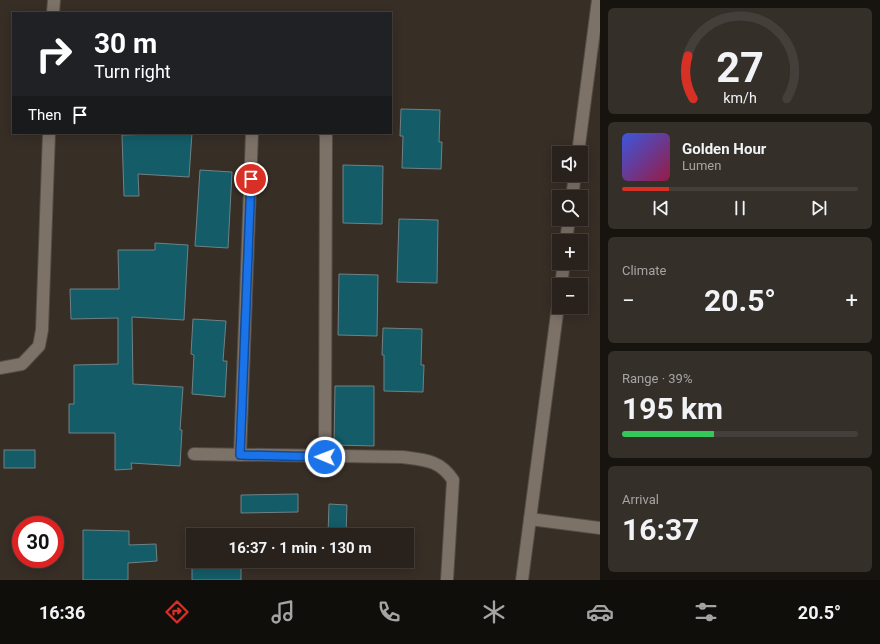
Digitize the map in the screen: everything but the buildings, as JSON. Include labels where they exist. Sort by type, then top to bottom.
[{"type":"street","points":[[54,0],[54,12]]},
{"type":"street","points":[[579,146],[598,0]]},
{"type":"street","points":[[0,368],[22,364],[39,346],[42,330],[49,134]]},
{"type":"street","points":[[240,455],[252,134]]},
{"type":"street","points":[[325,134],[325,457]]},
{"type":"street","points":[[522,580],[557,314]]},
{"type":"street","points":[[194,454],[402,457],[427,460],[439,465],[447,471],[453,480],[447,580]]},
{"type":"street","points":[[530,519],[600,528]]},
{"type":"route","points":[[251,179],[240,455],[325,457]]}]
